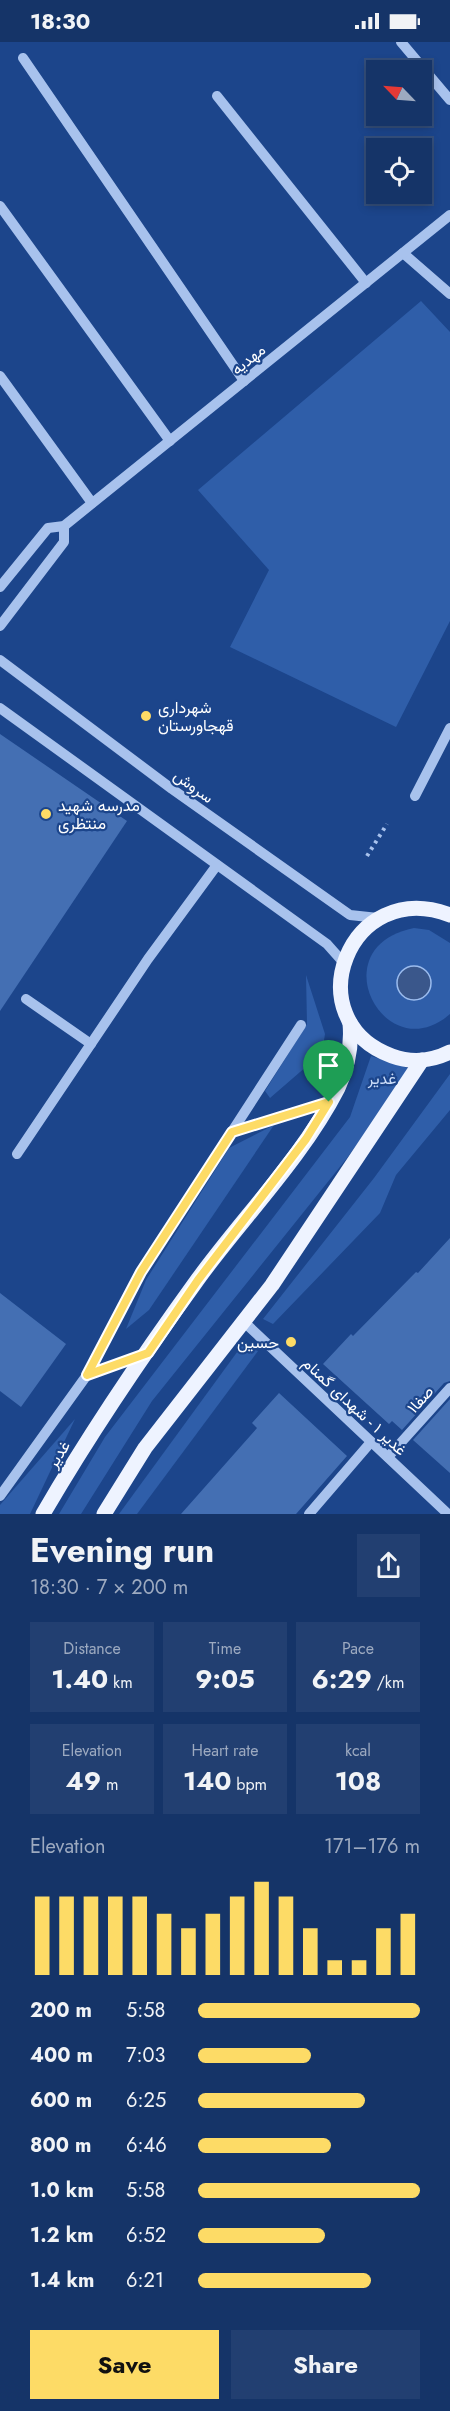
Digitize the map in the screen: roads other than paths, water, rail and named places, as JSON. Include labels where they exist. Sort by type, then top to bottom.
[{"type":"main road","points":[[450,915],[422,908],[407,908],[378,918],[351,944],[343,962],[340,993],[350,1023],[363,1040],[381,1052],[401,1059],[422,1060],[450,1052]]},
{"type":"main road","name":"غدیر","points":[[43,1514],[75,1459],[198,1280],[306,1139],[338,1087],[352,1046],[350,1023]]},
{"type":"main road","points":[[104,1514],[145,1448],[242,1320],[272,1285],[422,1060]]},
{"type":"street","points":[[401,42],[450,100]]},
{"type":"street","points":[[23,58],[244,381]]},
{"type":"street","points":[[217,96],[366,283]]},
{"type":"street","points":[[0,206],[170,441]]},
{"type":"street","name":"مهدیه","points":[[0,587],[48,528],[64,526],[450,215]]},
{"type":"street","points":[[403,253],[450,294]]},
{"type":"street","points":[[0,376],[93,503]]},
{"type":"street","points":[[0,626],[64,542],[64,526]]},
{"type":"street","name":"سروش","points":[[0,660],[172,789],[350,915],[378,918]]},
{"type":"street","points":[[0,708],[327,944],[343,962]]},
{"type":"street","points":[[416,795],[450,728]]},
{"type":"street","points":[[17,1154],[148,959],[217,865]]},
{"type":"street","points":[[27,999],[91,1044]]},
{"type":"street","points":[[0,1496],[87,1375],[141,1272],[301,1025]]},
{"type":"street","points":[[232,1132],[329,1102]]},
{"type":"street","name":"غدیر ۱ - شهدای گمنام","points":[[242,1320],[448,1514]]},
{"type":"street","points":[[87,1375],[148,1353]]},
{"type":"street","name":"صفا۱","points":[[388,1457],[450,1388]]},
{"type":"street","points":[[309,1514],[371,1442]]},
{"type":"place","name":"شهرداری قهجاورستان","points":[[146,716]]},
{"type":"place","name":"مدرسه شهید منتظری","points":[[46,814]]},
{"type":"place","name":"حسین","points":[[291,1342]]}]
